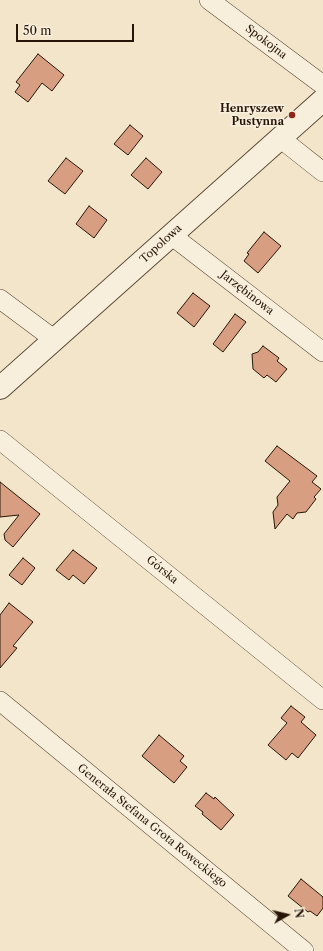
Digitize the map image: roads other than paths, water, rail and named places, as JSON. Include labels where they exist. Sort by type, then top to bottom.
[{"type":"street","name":"Spokojna","points":[[209,0],[323,85]]},
{"type":"street","name":"Topolowa","points":[[0,388],[323,100]]},
{"type":"street","points":[[280,138],[323,172]]},
{"type":"street","name":"Jarzębinowa","points":[[171,235],[323,352]]},
{"type":"street","points":[[0,299],[55,340]]},
{"type":"street","name":"Górska","points":[[0,440],[323,700]]},
{"type":"street","name":"Generała Stefana Grota Roweckiego","points":[[0,701],[304,951]]},
{"type":"place","name":"Henryszew Pustynna","points":[[292,115]]}]
